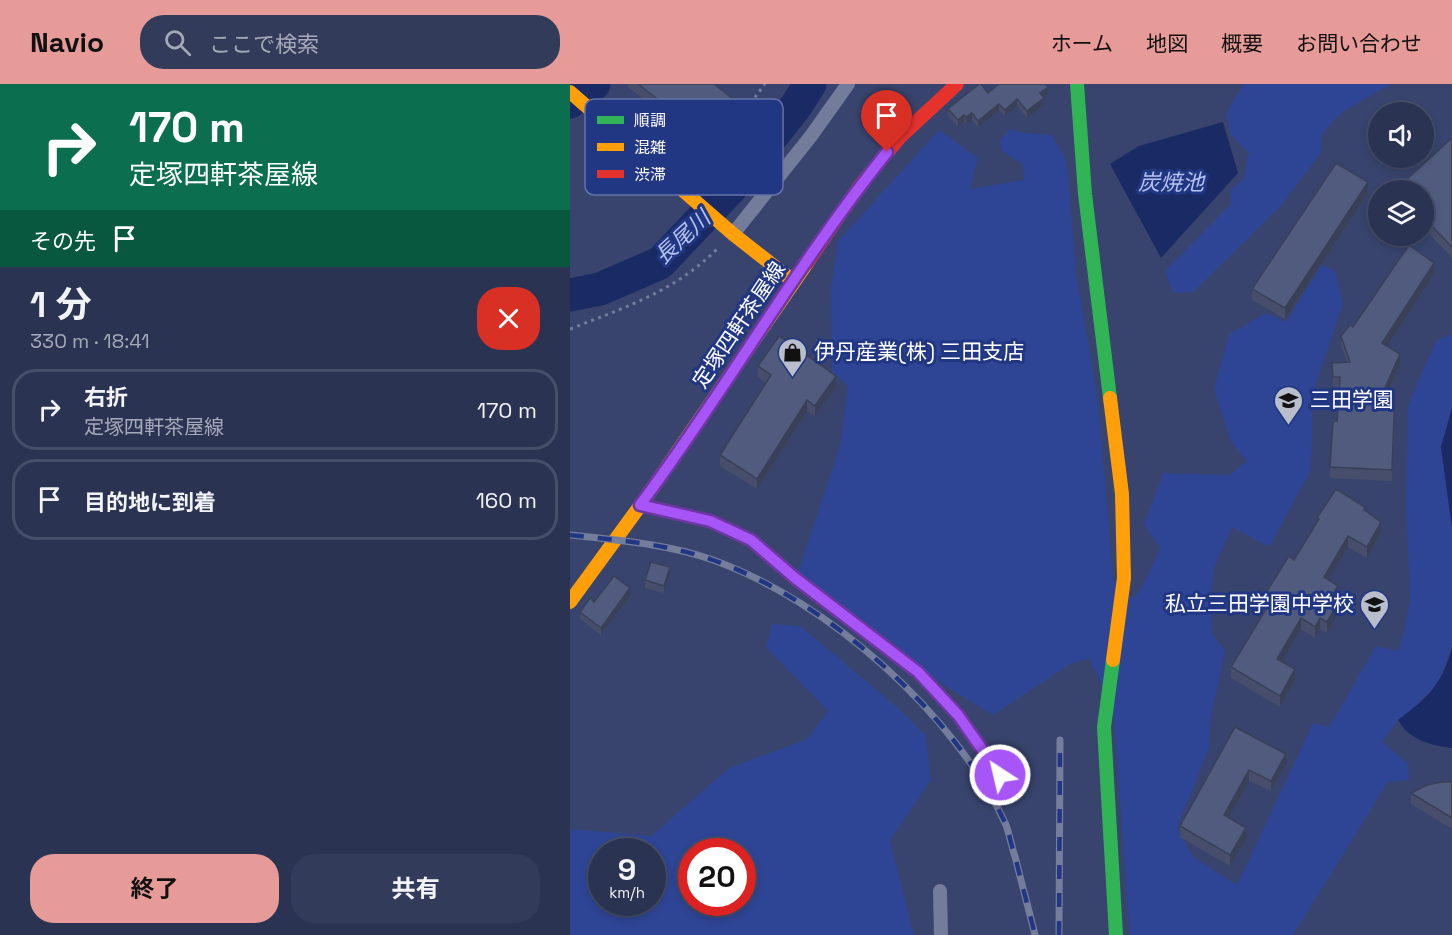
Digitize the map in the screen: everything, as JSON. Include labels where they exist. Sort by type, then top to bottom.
[{"type":"street","points":[[783,171],[848,84]]},
{"type":"street","name":"定塚四軒茶屋線","points":[[570,602],[744,356],[861,184],[900,136],[957,84]]},
{"type":"street","points":[[1077,84],[1091,248],[1122,494],[1124,578],[1104,728],[1116,935]]},
{"type":"street","points":[[571,92],[585,104]]},
{"type":"street","points":[[690,195],[733,234],[793,281]]},
{"type":"street","points":[[733,234],[764,195]]},
{"type":"street","points":[[940,891],[941,935]]},
{"type":"lane","points":[[640,505],[710,521],[751,540],[795,578],[918,672],[958,715],[1000,775]]},
{"type":"path","points":[[754,99],[765,84]]},
{"type":"path","points":[[570,329],[637,303],[671,286],[700,267],[733,234]]},
{"type":"shaded area","points":[[1243,84],[1391,84],[1342,112],[1322,134],[1320,154],[1279,208],[1193,292],[1174,293],[1165,271],[1231,204],[1230,190],[1243,179],[1249,153],[1231,135],[1226,114]]},
{"type":"shaded area","points":[[1010,129],[1023,133],[1052,135],[1067,161],[1076,274],[1098,399],[1113,579],[1134,599],[1160,548],[1144,524],[1163,473],[1230,475],[1247,461],[1231,442],[1214,389],[1229,334],[1266,313],[1286,322],[1321,265],[1335,270],[1343,304],[1313,392],[1311,470],[1269,547],[1232,527],[1214,568],[1211,594],[1212,634],[1225,650],[1211,717],[1209,748],[1177,828],[1193,857],[1237,885],[1313,723],[1329,727],[1376,646],[1398,651],[1405,628],[1410,597],[1406,505],[1408,405],[1436,341],[1452,334],[1452,408],[1441,447],[1452,528],[1452,647],[1438,683],[1415,707],[1398,720],[1382,742],[1408,763],[1409,780],[1388,782],[1293,935],[1130,935],[1113,708],[1089,658],[1070,664],[993,715],[936,680],[798,572],[840,446],[848,386],[832,371],[831,287],[838,241],[939,130],[978,158],[970,189],[1024,180],[1023,165],[1001,150],[1000,140]]},
{"type":"shaded area","points":[[772,624],[800,626],[898,708],[926,736],[931,780],[890,840],[914,935],[570,935],[570,829],[651,836],[729,768],[807,739],[828,711],[766,647]]},
{"type":"water","name":"炭焼池","points":[[1223,122],[1238,173],[1161,258],[1110,164],[1139,146]]},
{"type":"water","points":[[1452,408],[1452,528],[1441,447]]},
{"type":"water","points":[[1452,647],[1452,748],[1414,737],[1398,720],[1417,705],[1439,680]]},
{"type":"building","points":[[638,84],[714,84],[733,99],[657,99]]},
{"type":"building","points":[[979,84],[988,93],[999,84],[1046,84],[1048,88],[1040,93],[1044,98],[1027,111],[1017,99],[1005,110],[999,104],[978,121],[972,113],[958,120],[948,109]]},
{"type":"building","points":[[1452,138],[1452,247],[1434,228],[1434,180],[1406,180],[1419,168],[1434,168],[1434,154]]},
{"type":"building","points":[[1336,163],[1368,182],[1285,308],[1252,289]]},
{"type":"building","points":[[1408,246],[1434,263],[1382,343],[1400,354],[1384,390],[1395,391],[1392,470],[1330,467],[1333,422],[1337,421],[1340,377],[1333,377],[1332,363],[1350,362],[1341,336],[1350,325],[1353,327]]},
{"type":"building","points":[[779,336],[836,376],[815,406],[807,400],[757,479],[720,455],[771,375],[758,366]]},
{"type":"building","points":[[1336,489],[1365,507],[1364,510],[1381,522],[1367,547],[1348,536],[1324,577],[1338,586],[1333,594],[1340,599],[1327,622],[1320,618],[1315,627],[1301,618],[1277,659],[1295,669],[1280,696],[1231,667],[1271,601],[1264,596],[1289,556],[1294,560]]},
{"type":"building","points":[[651,562],[670,567],[664,586],[645,580]]},
{"type":"building","points":[[614,576],[630,588],[601,628],[580,612],[590,598],[594,602]]},
{"type":"building","points":[[1235,727],[1286,754],[1271,781],[1249,770],[1224,815],[1246,828],[1230,855],[1180,826]]},
{"type":"building","points":[[1452,782],[1452,818],[1411,793],[1427,785]]},
{"type":"waterway","points":[[570,102],[594,84]]},
{"type":"waterway","name":"長尾川","points":[[783,122],[810,84]]},
{"type":"waterway","name":"長尾川","points":[[570,295],[600,289],[660,263],[724,195]]},
{"type":"railway","points":[[570,535],[660,546],[713,560],[757,579],[800,603],[843,633],[884,666],[922,703],[984,783],[1006,825],[1035,935]]},
{"type":"railway","points":[[1059,935],[1060,740]]},
{"type":"traffic: fast","points":[[1077,84],[1085,194],[1110,398]]},
{"type":"traffic: fast","points":[[1113,660],[1104,727],[1116,935]]},
{"type":"traffic: slow","points":[[570,92],[585,105]]},
{"type":"traffic: slow","points":[[688,195],[793,281]]},
{"type":"traffic: slow","points":[[570,602],[645,499],[807,263]]},
{"type":"traffic: slow","points":[[1110,398],[1122,494],[1124,578],[1113,660]]},
{"type":"traffic: jam","points":[[807,263],[861,184],[900,137],[957,84]]},
{"type":"place","name":"伊丹産業(株) 三田支店","points":[[793,378]]},
{"type":"place","name":"三田学園","points":[[1289,426]]},
{"type":"place","name":"私立三田学園中学校","points":[[1375,630]]},
{"type":"route","points":[[887,152],[861,184],[793,281],[744,356],[640,505],[710,521],[751,540],[795,578],[918,672],[958,715],[1000,775]]}]
